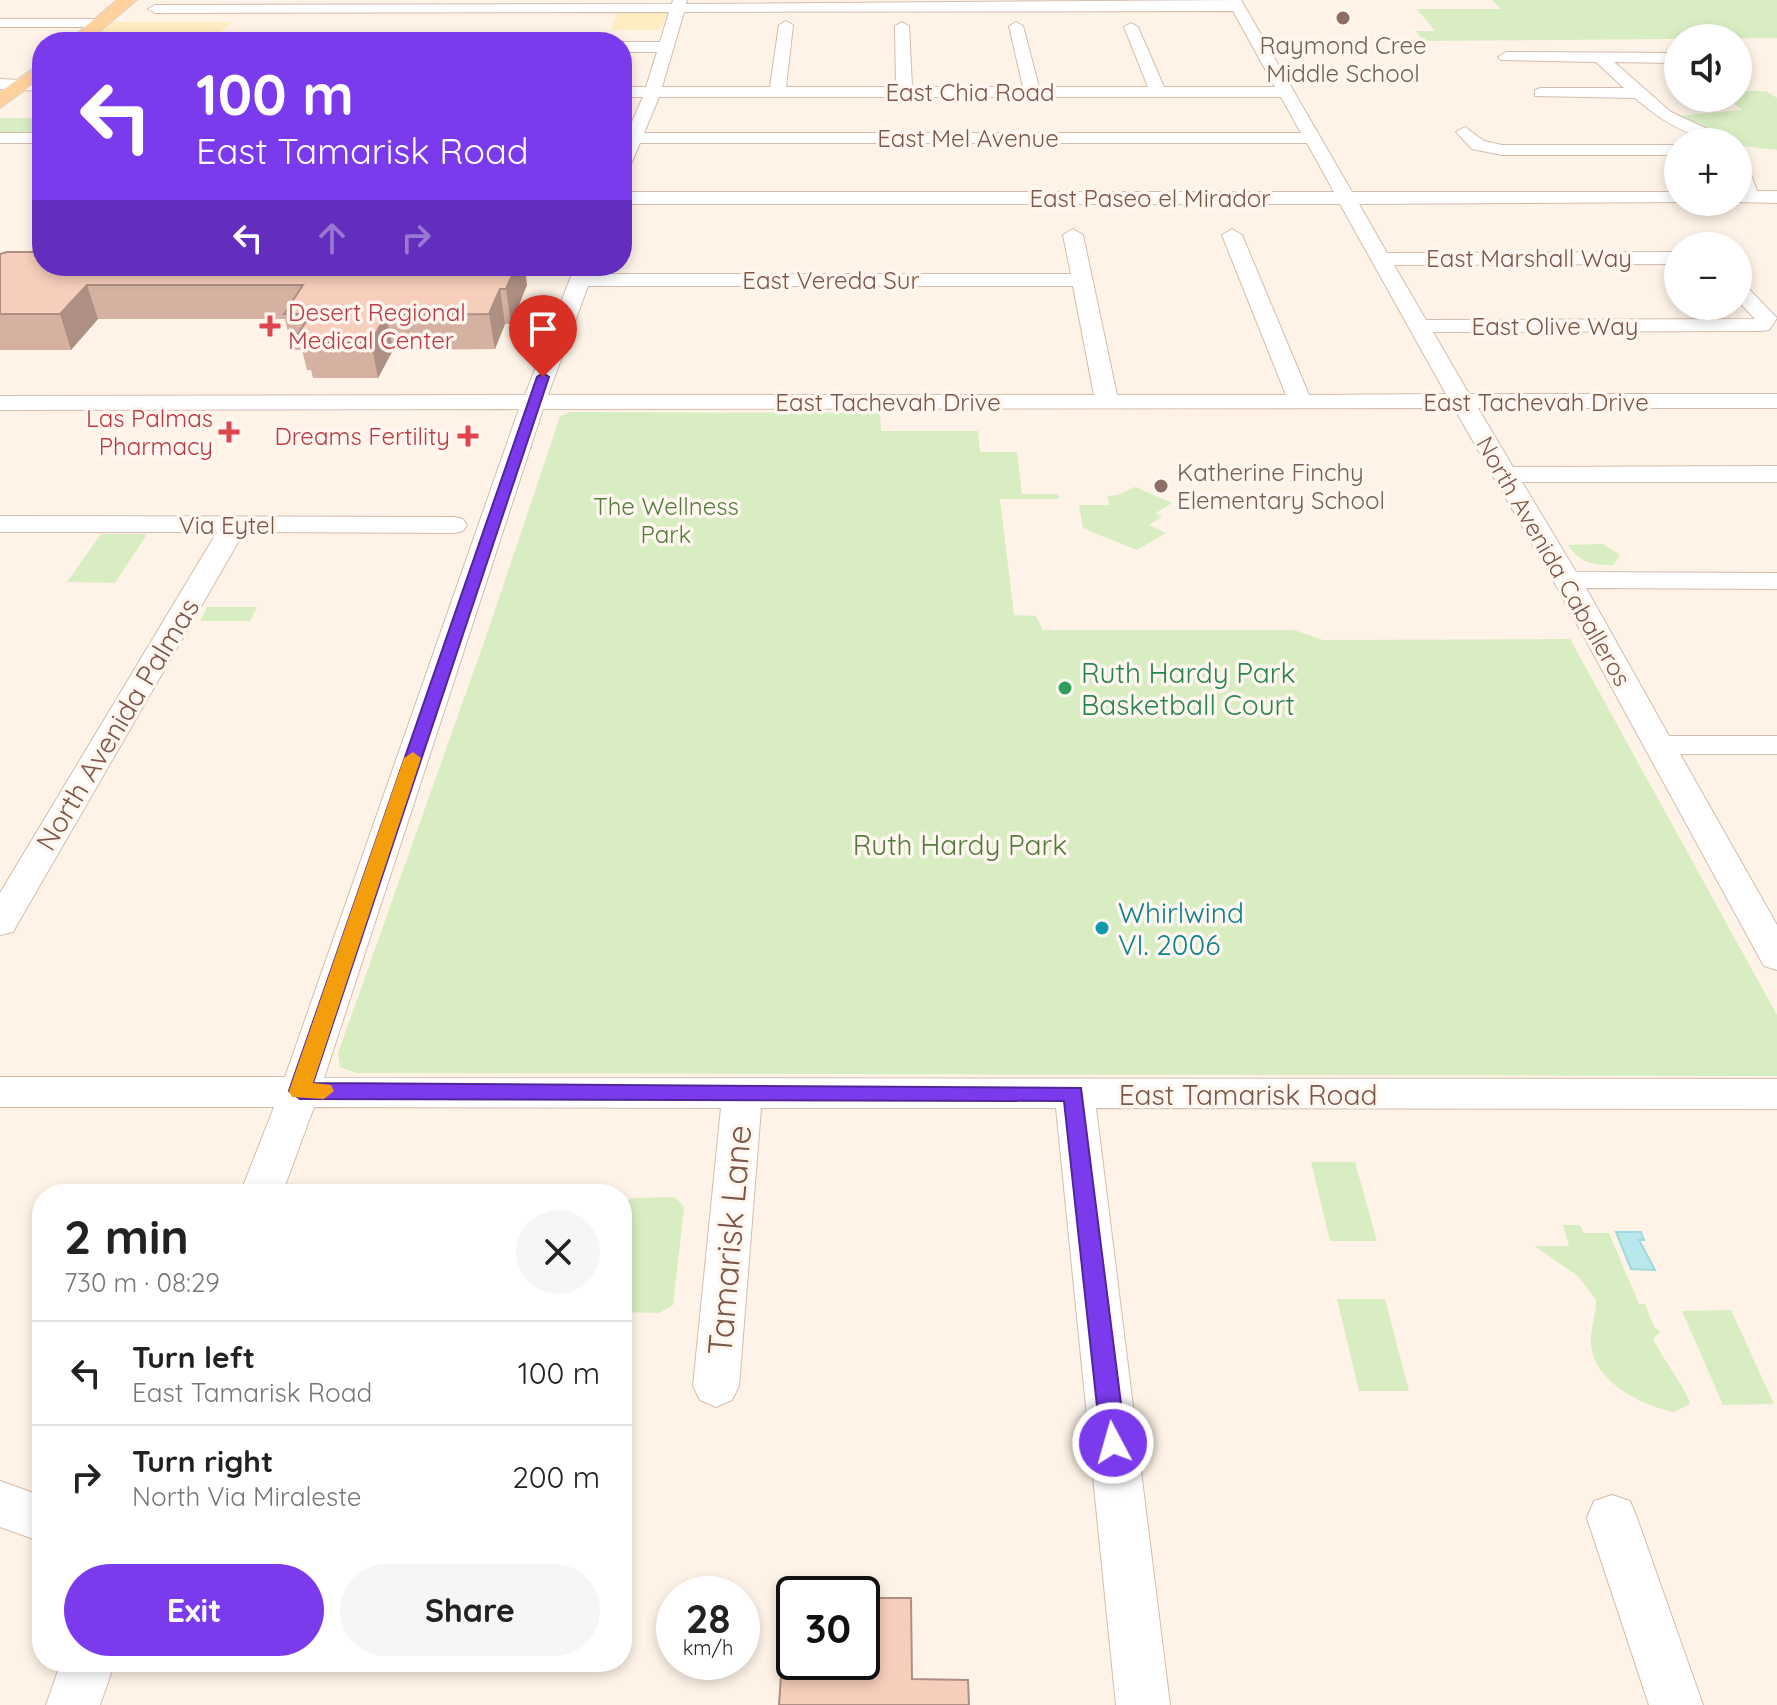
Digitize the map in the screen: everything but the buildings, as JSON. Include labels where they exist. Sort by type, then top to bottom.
[{"type":"main road","points":[[88,32],[128,0]]},
{"type":"main road","points":[[0,102],[32,85]]},
{"type":"street","points":[[155,9],[320,3],[679,3],[788,17],[1126,18],[1236,4]]},
{"type":"street","points":[[632,128],[653,92],[679,3]]},
{"type":"street","name":"North Avenida Caballeros","points":[[1236,4],[1567,580],[1777,957]]},
{"type":"street","points":[[777,92],[788,17]]},
{"type":"street","points":[[901,17],[904,92]]},
{"type":"street","points":[[1014,17],[1032,92]]},
{"type":"street","points":[[1126,18],[1158,92]]},
{"type":"street","points":[[0,23],[99,23]]},
{"type":"street","points":[[632,47],[667,47]]},
{"type":"street","points":[[1506,57],[1664,58]]},
{"type":"street","points":[[1599,57],[1665,116],[1693,128]]},
{"type":"street","points":[[0,84],[32,85]]},
{"type":"street","name":"East Chia Road","points":[[632,92],[1287,92]]},
{"type":"street","points":[[1541,93],[1640,93]]},
{"type":"street","points":[[1465,132],[1484,148],[1664,150]]},
{"type":"street","points":[[1607,134],[1623,150]]},
{"type":"street","points":[[0,138],[32,138]]},
{"type":"street","name":"East Mel Avenue","points":[[632,138],[1313,138]]},
{"type":"street","points":[[1752,197],[1777,197]]},
{"type":"street","name":"East Paseo el Mirador","points":[[632,198],[1664,198]]},
{"type":"street","points":[[1073,235],[1107,403]]},
{"type":"street","points":[[1232,235],[1301,403]]},
{"type":"street","name":"East Marshall Way","points":[[1382,259],[1664,258]]},
{"type":"street","name":"East Vereda Sur","points":[[632,274],[1082,280]]},
{"type":"street","points":[[265,1184],[300,1091],[534,401],[582,276]]},
{"type":"street","name":"East Olive Way","points":[[1420,326],[1761,325],[1766,318],[1752,304]]},
{"type":"street","name":"East Tachevah Drive","points":[[0,403],[1777,401]]},
{"type":"street","points":[[1505,475],[1777,474]]},
{"type":"street","name":"Via Eytel","points":[[0,524],[454,525]]},
{"type":"street","name":"North Avenida Palmas","points":[[0,923],[235,525]]},
{"type":"street","points":[[1567,580],[1777,581]]},
{"type":"street","points":[[1659,745],[1777,745]]},
{"type":"street","name":"East Tamarisk Road","points":[[0,1092],[1777,1094]]},
{"type":"street","name":"Tamarisk Lane","points":[[716,1386],[742,1093]]},
{"type":"street","points":[[1074,1093],[1143,1705]]},
{"type":"street","points":[[0,1504],[32,1515]]},
{"type":"street","points":[[1612,1518],[1676,1705]]},
{"type":"street","points":[[73,1705],[85,1672]]},
{"type":"green space","points":[[1492,0],[1777,0],[1777,38],[1752,38],[1752,24],[1664,24],[1664,39],[1423,41],[1416,31],[1435,31],[1417,9],[1501,9]]},
{"type":"green space","points":[[1752,91],[1766,91],[1777,98],[1777,150],[1752,147],[1752,128],[1708,128],[1676,116],[1752,112]]},
{"type":"green space","points":[[0,118],[32,118],[32,136],[0,134]]},
{"type":"green space","name":"Ruth Hardy Park","points":[[570,412],[880,413],[881,431],[978,431],[980,452],[1017,452],[1022,494],[1058,494],[1059,499],[1000,499],[1014,615],[1036,616],[1043,630],[1294,630],[1323,640],[1570,639],[1777,1015],[1777,1076],[356,1073],[340,1067],[338,1053],[489,628],[560,416]]},
{"type":"green space","points":[[1135,487],[1172,503],[1156,513],[1162,517],[1149,525],[1166,533],[1137,550],[1083,528],[1079,505],[1110,505],[1107,496],[1118,495]]},
{"type":"green space","points":[[101,534],[147,534],[115,583],[67,582]]},
{"type":"green space","points":[[1603,544],[1620,555],[1613,565],[1587,562],[1568,545]]},
{"type":"green space","points":[[207,607],[257,607],[250,621],[200,621]]},
{"type":"green space","points":[[1311,1162],[1355,1162],[1377,1241],[1330,1241]]},
{"type":"green space","points":[[675,1197],[684,1207],[673,1305],[659,1313],[632,1312],[632,1198]]},
{"type":"green space","points":[[1563,1225],[1580,1225],[1584,1233],[1609,1233],[1639,1304],[1645,1304],[1654,1327],[1660,1332],[1653,1339],[1690,1404],[1674,1412],[1648,1404],[1621,1390],[1600,1369],[1591,1344],[1596,1300],[1578,1276],[1534,1246],[1569,1246]]},
{"type":"green space","points":[[1337,1299],[1385,1299],[1409,1391],[1359,1391]]},
{"type":"green space","points":[[1731,1310],[1774,1404],[1723,1405],[1682,1311]]},
{"type":"sand","points":[[619,9],[668,10],[660,30],[611,30]]},
{"type":"sand","points":[[112,22],[232,22],[220,32],[99,32]]},
{"type":"water","points":[[1616,1232],[1641,1232],[1644,1240],[1639,1240],[1655,1270],[1631,1269]]},
{"type":"slow traffic","points":[[324,1091],[300,1091],[413,758]]},
{"type":"place","name":"Raymond Cree Middle School","points":[[1343,18]]},
{"type":"place","name":"Desert Regional Medical Center","points":[[270,326]]},
{"type":"place","name":"Las Palmas Pharmacy","points":[[229,432]]},
{"type":"place","name":"Dreams Fertility","points":[[468,436]]},
{"type":"place","name":"Katherine Finchy Elementary School","points":[[1161,486]]},
{"type":"place","name":"Ruth Hardy Park Basketball Court","points":[[1065,688]]},
{"type":"place","name":"Whirlwind VI. 2006","points":[[1102,928]]},
{"type":"route","points":[[543,377],[300,1091],[1074,1093],[1113,1443]]},
{"type":"park label","name":"The Wellness Park","points":[[666,520]]}]
